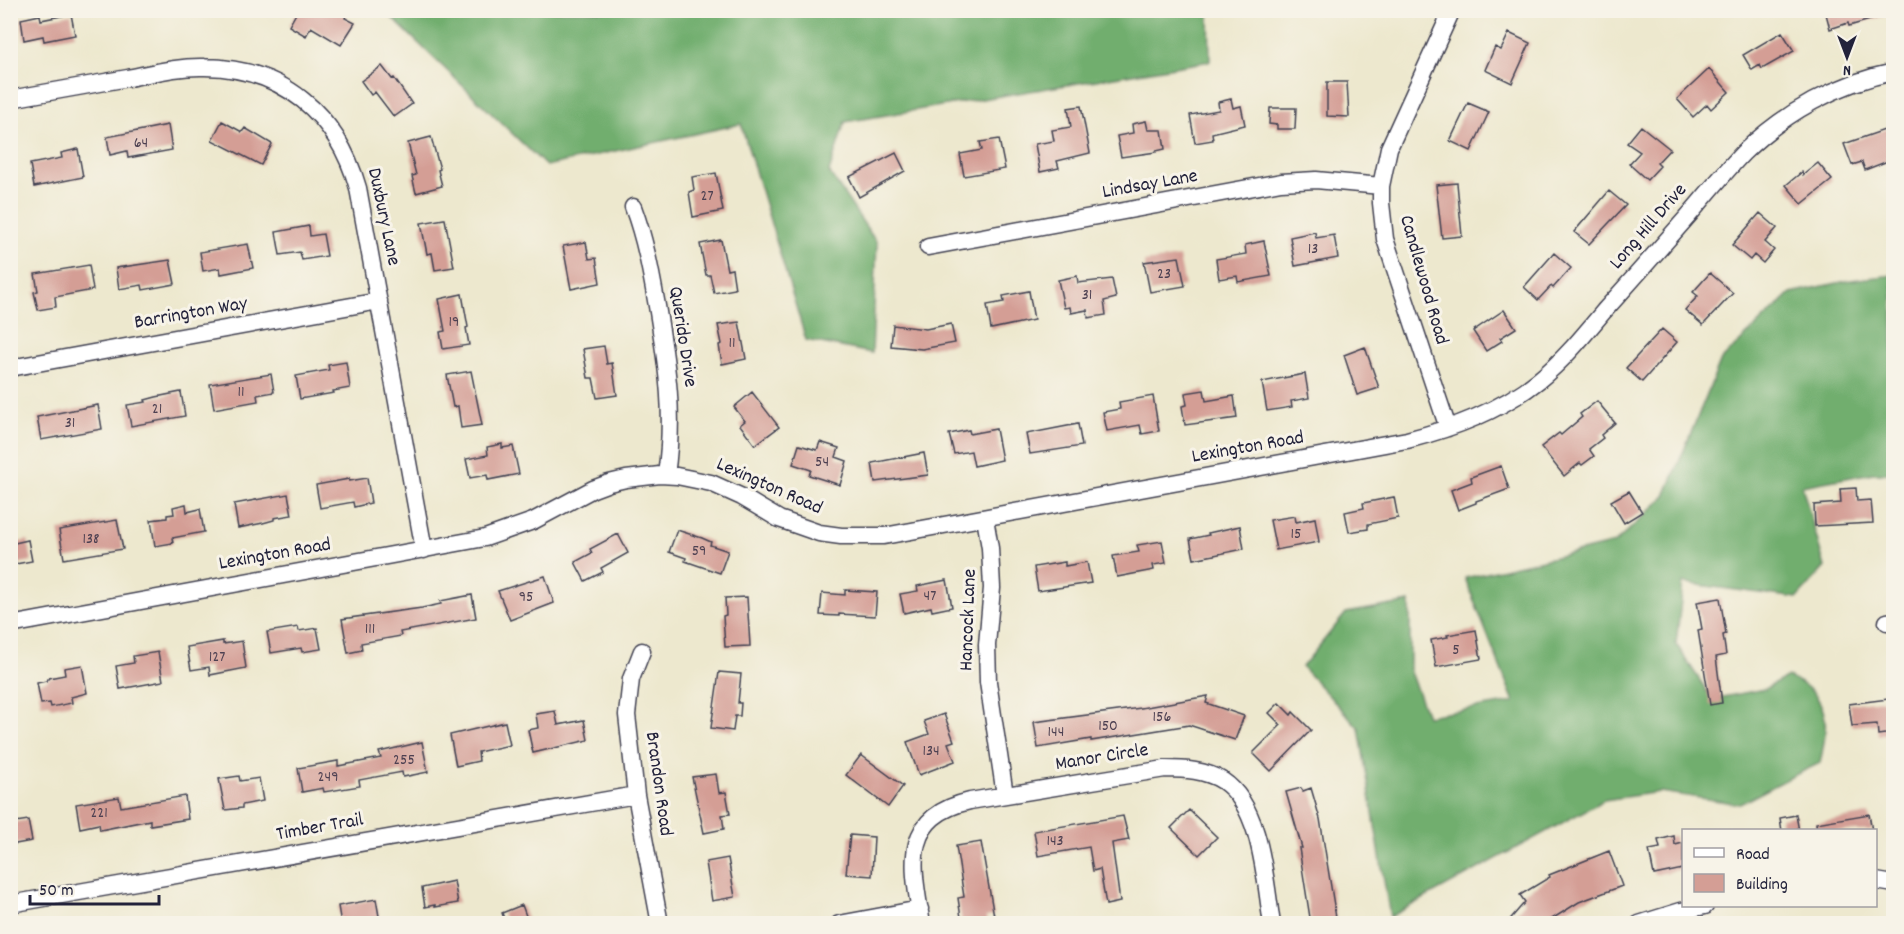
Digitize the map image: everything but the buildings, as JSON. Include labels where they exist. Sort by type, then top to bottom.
[{"type":"street","name":"Candlewood Road","points":[[1448,428],[1390,258],[1382,221],[1381,186],[1389,148],[1452,10]]},
{"type":"street","name":"Duxbury Lane","points":[[10,99],[168,70],[204,67],[240,71],[266,79],[291,91],[316,111],[327,123],[346,153],[358,188],[424,550]]},
{"type":"street","name":"Long Hill Drive","points":[[1448,428],[1476,417],[1519,394],[1558,363],[1726,172],[1763,135],[1799,110],[1830,93],[1855,82],[1893,72]]},
{"type":"street","name":"Lindsay Lane","points":[[928,247],[1281,182],[1316,180],[1381,186]]},
{"type":"street","name":"Querido Drive","points":[[633,207],[648,254],[669,374],[671,428],[666,475]]},
{"type":"street","name":"Barrington Way","points":[[10,368],[379,301]]},
{"type":"street","name":"Lexington Road","points":[[10,625],[485,538],[556,510],[593,489],[643,476],[666,475],[694,478],[711,483],[742,497],[760,510],[779,519],[819,533],[841,537],[884,537],[1407,440],[1448,428]]},
{"type":"street","name":"Hancock Lane","points":[[985,518],[992,578],[992,607],[987,645],[988,682],[1005,795]]},
{"type":"street","name":"Brandon Road","points":[[642,651],[631,679],[627,715],[636,795],[660,924]]},
{"type":"street","name":"Manor Circle","points":[[839,924],[921,916],[914,869],[919,837],[924,827],[932,819],[950,807],[970,801],[1165,769],[1192,771],[1214,777],[1224,782],[1235,793],[1251,818],[1258,843],[1272,924]]},
{"type":"street","name":"Timber Trail","points":[[10,904],[636,795]]},
{"type":"street","points":[[1877,881],[1893,884]]},
{"type":"street","points":[[1639,924],[1700,907]]},
{"type":"green space","points":[[378,11],[1209,11],[1210,61],[845,122],[829,172],[877,243],[872,353],[806,340],[741,124],[546,166],[388,14]]},
{"type":"green space","points":[[1893,275],[1893,473],[1873,473],[1802,486],[1825,567],[1797,598],[1683,583],[1676,644],[1712,699],[1765,689],[1787,677],[1804,685],[1816,696],[1824,713],[1825,733],[1820,763],[1740,804],[1660,792],[1604,800],[1390,917],[1359,728],[1302,667],[1346,613],[1410,602],[1410,672],[1427,716],[1514,702],[1465,578],[1615,543],[1665,496],[1721,360],[1791,293],[1851,280]]}]
